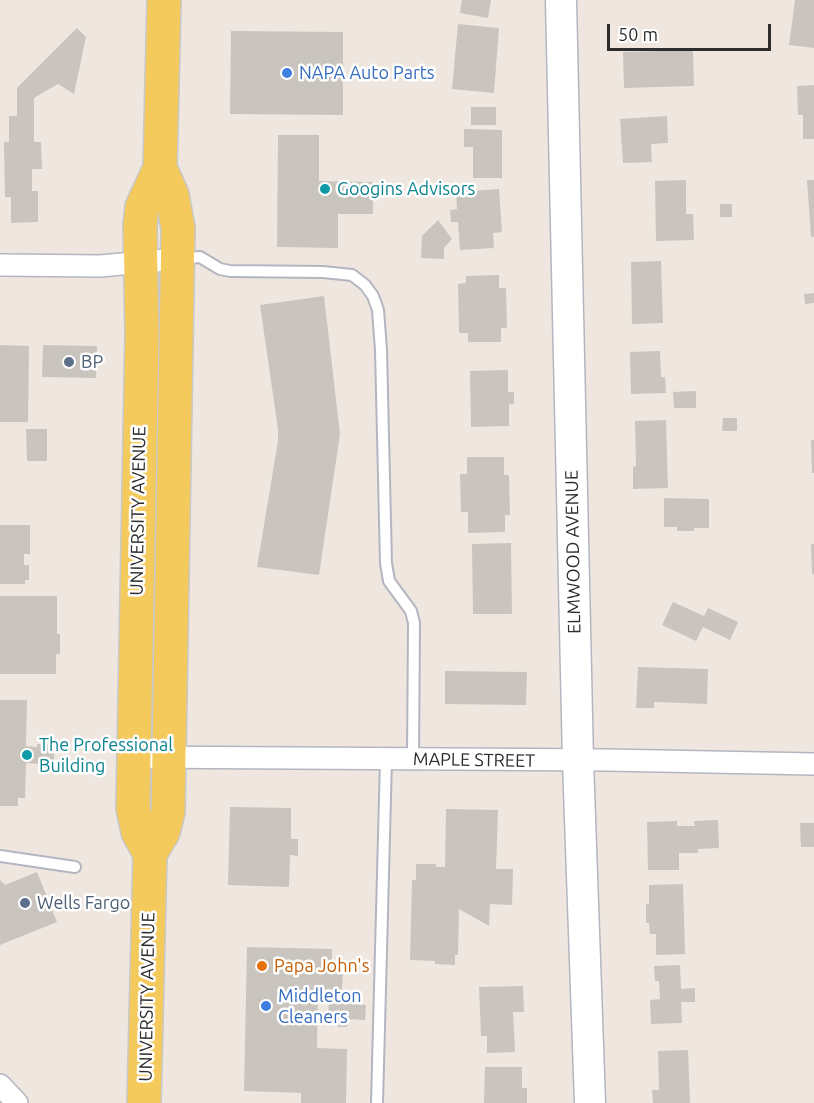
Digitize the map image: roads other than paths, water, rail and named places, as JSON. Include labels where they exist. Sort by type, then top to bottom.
[{"type":"main road","name":"UNIVERSITY AVENUE","points":[[150,854],[134,820],[140,263],[142,207],[160,168],[164,0]]},
{"type":"main road","name":"UNIVERSITY AVENUE","points":[[144,1103],[150,854],[163,832],[167,818],[169,757],[178,228],[175,206],[160,168]]},
{"type":"street","name":"ELMWOOD AVENUE","points":[[561,0],[578,760],[590,1103]]},
{"type":"street","points":[[0,265],[96,266],[177,259]]},
{"type":"street","name":"MAPLE STREET","points":[[134,757],[814,764]]},
{"type":"street","points":[[0,1085],[15,1102]]},
{"type":"lane","points":[[177,259],[200,257],[220,269],[230,271],[323,272],[352,276],[365,285],[373,296],[378,310],[381,350],[386,563],[389,581],[411,611],[414,623],[413,759]]},
{"type":"lane","points":[[377,1103],[386,759]]},
{"type":"lane","points":[[0,856],[75,867]]},
{"type":"place","name":"NAPA Auto Parts","points":[[287,73]]},
{"type":"place","name":"Googins Advisors","points":[[325,189]]},
{"type":"place","name":"BP","points":[[69,362]]},
{"type":"place","name":"The Professional Building","points":[[27,755]]},
{"type":"place","name":"Wells Fargo","points":[[25,903]]},
{"type":"place","name":"Papa John's","points":[[262,966]]},
{"type":"place","name":"Middleton Cleaners","points":[[266,1006]]}]
